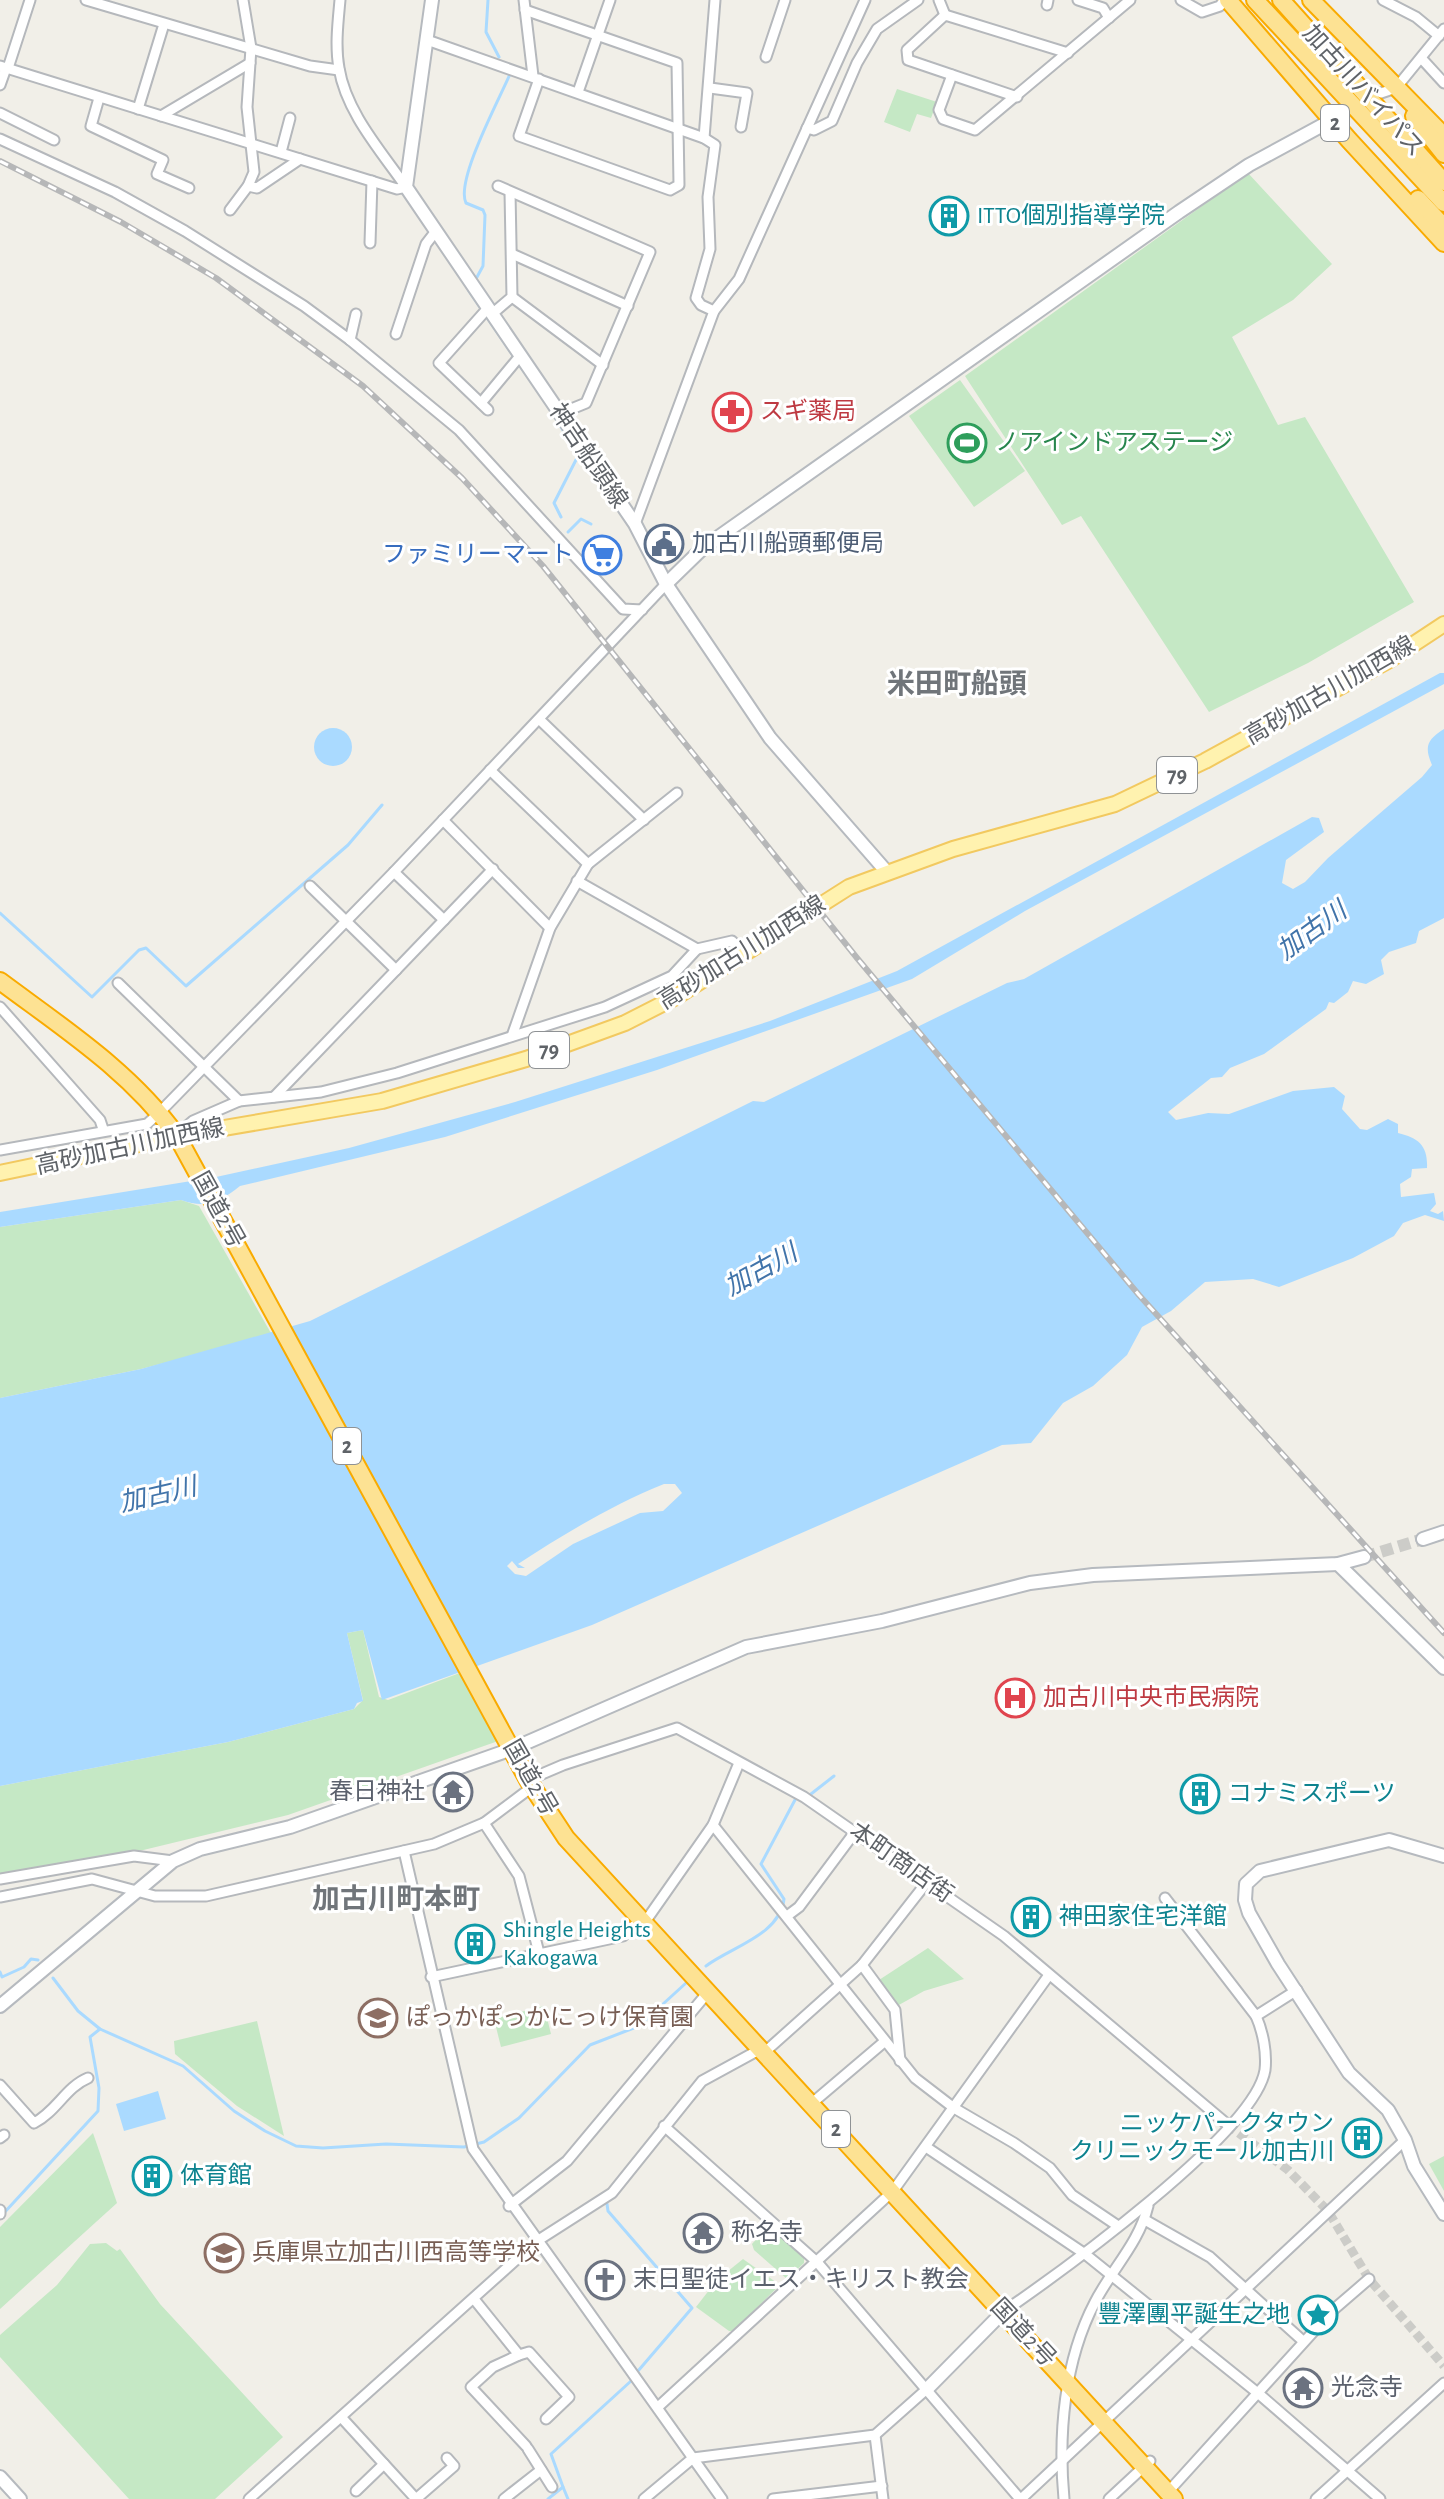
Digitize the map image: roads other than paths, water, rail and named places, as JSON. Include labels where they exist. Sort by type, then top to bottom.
[{"type":"highway","name":"2","points":[[1226,0],[1338,117],[1444,243]]},
{"type":"highway","name":"加古川バイパス","points":[[1255,0],[1444,203]]},
{"type":"highway","name":"加古川バイパス","points":[[1281,0],[1444,182]]},
{"type":"highway","points":[[1311,0],[1444,154]]},
{"type":"highway","points":[[1388,90],[1444,136]]},
{"type":"highway","points":[[1338,117],[1444,227]]},
{"type":"highway","name":"国道2号","points":[[0,981],[106,1059],[160,1112],[177,1136],[530,1784],[566,1838],[766,2051],[811,2104],[1104,2421],[1148,2463],[1171,2495]]},
{"type":"main road","name":"高砂加古川加西線","points":[[0,1173],[177,1136],[382,1101],[526,1059],[635,1018],[676,997],[849,887],[886,871],[1115,804],[1205,761],[1391,659],[1444,624]]},
{"type":"street","points":[[0,85],[30,0]]},
{"type":"street","points":[[86,0],[310,66],[339,70]]},
{"type":"street","points":[[230,210],[248,186],[254,172],[248,141],[251,48],[243,0]]},
{"type":"street","points":[[340,0],[339,70],[362,121],[406,187]]},
{"type":"street","points":[[406,187],[432,0]]},
{"type":"street","points":[[578,92],[610,0]]},
{"type":"street","points":[[704,138],[715,0]]},
{"type":"street","points":[[758,44],[768,52],[785,0]]},
{"type":"street","points":[[635,524],[714,311],[739,279],[865,0]]},
{"type":"street","points":[[807,128],[814,130],[832,121],[871,37],[918,0]]},
{"type":"street","points":[[939,0],[945,15]]},
{"type":"street","points":[[1078,0],[1103,8],[1109,18]]},
{"type":"street","points":[[952,75],[939,110],[943,119],[975,130],[1130,0]]},
{"type":"street","points":[[1181,0],[1202,12],[1220,6],[1226,0]]},
{"type":"street","points":[[1383,0],[1441,32],[1422,59],[1388,90]]},
{"type":"street","points":[[524,5],[677,63],[679,185],[670,190],[519,136],[536,78],[524,5]]},
{"type":"street","points":[[945,15],[1068,53]]},
{"type":"street","points":[[945,15],[907,50],[908,60],[1017,97]]},
{"type":"street","points":[[138,109],[164,24]]},
{"type":"street","points":[[427,40],[578,92],[704,138],[715,145],[708,197],[710,249],[696,298],[701,305],[714,311]]},
{"type":"street","points":[[1422,59],[1444,83]]},
{"type":"street","points":[[161,116],[250,63]]},
{"type":"street","points":[[5,67],[397,189],[406,187]]},
{"type":"street","points":[[710,88],[747,93],[741,127]]},
{"type":"street","points":[[99,98],[91,126],[108,140],[163,160],[157,174],[189,188]]},
{"type":"street","points":[[0,113],[54,140]]},
{"type":"street","points":[[744,116],[757,119]]},
{"type":"street","points":[[0,1150],[103,1129],[147,1124],[394,872],[666,584],[728,530],[1179,212],[1249,165],[1338,117]]},
{"type":"street","points":[[281,152],[290,118]]},
{"type":"street","points":[[0,139],[115,192],[185,231],[304,306],[459,430],[547,522],[623,609],[642,610]]},
{"type":"street","points":[[248,186],[257,188],[300,159]]},
{"type":"street","points":[[370,243],[372,181]]},
{"type":"street","points":[[498,186],[650,252],[586,403],[559,414]]},
{"type":"street","name":"神吉船頭線","points":[[406,187],[635,524],[666,584],[770,738],[886,871]]},
{"type":"street","points":[[510,192],[512,297]]},
{"type":"street","points":[[396,334],[426,244],[436,231]]},
{"type":"street","points":[[512,254],[628,306]]},
{"type":"street","points":[[512,297],[490,311],[439,363],[485,406],[520,356]]},
{"type":"street","points":[[512,297],[603,365]]},
{"type":"street","points":[[350,340],[356,314]]},
{"type":"street","points":[[539,719],[644,820]]},
{"type":"street","points":[[490,770],[588,864]]},
{"type":"street","points":[[512,1036],[550,928],[588,864],[677,793]]},
{"type":"street","points":[[443,820],[550,928]]},
{"type":"street","points":[[273,1098],[493,869]]},
{"type":"street","points":[[394,872],[444,920]]},
{"type":"street","points":[[577,881],[697,949]]},
{"type":"street","points":[[310,886],[396,970]]},
{"type":"street","points":[[177,1136],[193,1121],[239,1101],[321,1092],[397,1073],[605,1007],[664,980],[697,949],[732,941],[743,954]]},
{"type":"street","points":[[118,983],[239,1101]]},
{"type":"street","points":[[0,1007],[100,1120],[103,1129]]},
{"type":"street","points":[[1423,1539],[1444,1533]]},
{"type":"street","points":[[0,2006],[173,1861],[200,1849],[290,1827],[510,1744],[704,1663],[787,1636],[882,1621],[1030,1583],[1077,1577],[1338,1564],[1364,1557]]},
{"type":"street","points":[[1338,1564],[1444,1668]]},
{"type":"street","name":"本町商店街","points":[[0,1897],[92,1879],[155,1896],[206,1896],[404,1851],[451,1838],[484,1823],[530,1784],[563,1765],[677,1728],[804,1797],[1004,1936],[1228,2125]]},
{"type":"street","points":[[431,1977],[623,1936],[642,1922],[713,1825],[739,1763]]},
{"type":"street","points":[[484,1823],[519,1876],[539,1953]]},
{"type":"street","points":[[713,1825],[915,2078],[954,2108],[1050,2168],[1072,2195],[1118,2226]]},
{"type":"street","points":[[787,1916],[799,1907],[855,1832]]},
{"type":"street","points":[[1444,1856],[1406,1842],[1376,1842],[1260,1871],[1246,1884],[1245,1900],[1249,1913],[1349,2073],[1388,2110],[1405,2140],[1414,2166],[1444,2214]]},
{"type":"street","points":[[404,1851],[472,2146],[509,2206],[722,2499]]},
{"type":"street","points":[[0,1879],[134,1856],[173,1861]]},
{"type":"street","points":[[249,2499],[537,2241],[612,2193],[702,2081],[757,2051],[766,2051],[862,1965],[927,1882]]},
{"type":"street","points":[[644,2499],[693,2458],[875,2435],[928,2388],[1003,2312],[1148,2206],[1228,2125],[1252,2095],[1265,2071],[1262,2031],[1256,2016],[1165,1898]]},
{"type":"street","points":[[862,1965],[895,2010],[900,2061]]},
{"type":"street","points":[[658,2407],[893,2191],[1049,1975]]},
{"type":"street","points":[[1256,2016],[1297,1990]]},
{"type":"street","points":[[509,2206],[567,2161],[709,1991]]},
{"type":"street","points":[[811,2104],[884,2042]]},
{"type":"street","points":[[0,2085],[34,2123],[45,2118],[73,2082],[88,2078]]},
{"type":"street","points":[[664,2126],[817,2262],[1020,2499],[1405,2140]]},
{"type":"street","points":[[926,2147],[1085,2254],[1259,2394],[1380,2499]]},
{"type":"street","points":[[1064,2499],[1062,2462],[1068,2382],[1093,2305],[1145,2220],[1148,2206]]},
{"type":"street","points":[[1145,2220],[1193,2244],[1303,2341]]},
{"type":"street","points":[[1171,2495],[1303,2341],[1369,2279]]},
{"type":"street","points":[[474,2299],[519,2355]]},
{"type":"street","points":[[463,2394],[493,2367],[529,2352],[569,2397],[546,2419]]},
{"type":"street","points":[[1316,2499],[1444,2383]]},
{"type":"street","points":[[471,2387],[521,2435],[552,2487]]},
{"type":"street","points":[[341,2417],[416,2499],[454,2466],[447,2458]]},
{"type":"street","points":[[875,2435],[883,2499]]},
{"type":"street","points":[[1109,2499],[1148,2463]]},
{"type":"street","points":[[356,2491],[384,2464]]},
{"type":"street","points":[[504,2499],[541,2470]]},
{"type":"street","points":[[0,2477],[20,2499]]},
{"type":"street","points":[[773,2499],[882,2486]]},
{"type":"water","points":[[1444,673],[1444,684],[1025,911],[912,979],[657,1070],[445,1137],[240,1186],[226,1196],[205,1204],[181,1200],[0,1227],[0,1212],[216,1177],[349,1148],[515,1102],[770,1021],[897,971]]},
{"type":"water","points":[[333,728],[347,733],[352,747],[347,761],[333,766],[319,761],[314,747],[319,733]]},
{"type":"water","name":"加古川","points":[[1444,729],[1444,918],[1419,931],[1416,943],[1389,952],[1381,960],[1384,974],[1366,984],[1353,981],[1348,992],[1334,1003],[1329,1002],[1326,1009],[1264,1054],[1230,1068],[1222,1077],[1211,1078],[1168,1112],[1176,1120],[1208,1113],[1229,1114],[1293,1091],[1334,1087],[1345,1096],[1342,1109],[1360,1129],[1367,1130],[1388,1119],[1398,1124],[1398,1133],[1412,1137],[1421,1144],[1426,1154],[1427,1168],[1412,1169],[1411,1177],[1400,1184],[1401,1197],[1434,1193],[1436,1204],[1430,1211],[1438,1214],[1443,1211],[1444,1221],[1425,1215],[1403,1223],[1394,1236],[1353,1258],[1279,1287],[1253,1279],[1205,1282],[1171,1311],[1142,1327],[1127,1355],[1093,1386],[1063,1403],[1031,1443],[1002,1445],[592,1625],[382,1700],[363,1630],[347,1633],[363,1701],[357,1703],[354,1709],[228,1742],[0,1786],[0,1398],[141,1369],[310,1321],[753,1101],[764,1102],[1007,983],[1024,979],[1312,817],[1319,818],[1324,832],[1286,860],[1282,883],[1293,889],[1305,882],[1328,858],[1422,777],[1432,765],[1428,748]],"holes":[[[664,1484],[675,1484],[682,1493],[663,1511],[640,1513],[573,1544],[526,1576],[515,1574],[507,1566],[512,1561],[518,1568],[525,1568],[518,1564],[589,1521]]]},
{"type":"water","points":[[158,2091],[166,2119],[124,2131],[116,2104]]},
{"type":"waterway","points":[[488,0],[486,32],[499,57]]},
{"type":"waterway","points":[[477,277],[483,266],[485,215],[483,210],[466,203],[464,192],[472,159],[510,74]]},
{"type":"waterway","points":[[469,291],[514,357]]},
{"type":"waterway","points":[[518,363],[537,390]]},
{"type":"waterway","points":[[548,406],[566,435]]},
{"type":"waterway","points":[[561,517],[554,503],[579,454]]},
{"type":"waterway","points":[[568,532],[581,519],[591,524]]},
{"type":"waterway","points":[[0,913],[92,997],[139,950],[146,948],[186,986],[348,845],[382,805]]},
{"type":"waterway","points":[[811,1794],[834,1776]]},
{"type":"waterway","points":[[706,1966],[764,1931],[781,1911],[784,1899],[761,1864],[796,1798]]},
{"type":"waterway","points":[[0,1972],[2,1977],[24,1967],[31,1959],[38,1960]]},
{"type":"waterway","points":[[53,1978],[78,2011],[100,2029],[183,2066],[234,2111],[265,2131],[296,2146],[323,2148],[386,2144],[464,2147],[484,2142],[519,2118],[590,2045],[639,2026],[686,1983]]},
{"type":"waterway","points":[[3,2214],[98,2111],[99,2088],[90,2037],[100,2029]]},
{"type":"waterway","points":[[607,2204],[608,2211],[692,2308],[638,2371]]},
{"type":"waterway","points":[[548,2499],[563,2487],[551,2454],[631,2381]]},
{"type":"waterway","points":[[563,2487],[568,2499]]},
{"type":"tunnel","points":[[1364,1557],[1423,1539]]},
{"type":"tunnel","points":[[1228,2125],[1288,2170],[1328,2211],[1369,2279],[1444,2366]]},
{"type":"railway","points":[[0,161],[121,222],[216,278],[363,386],[462,478],[543,566],[857,958],[1139,1295],[1444,1633]]},
{"type":"place","name":"ITTO個別指導学院","points":[[949,216]]},
{"type":"place","name":"スギ薬局","points":[[732,412]]},
{"type":"place","name":"ノアインドアステージ","points":[[967,443]]},
{"type":"place","name":"加古川船頭郵便局","points":[[664,544]]},
{"type":"place","name":"ファミリーマート","points":[[602,555]]},
{"type":"place","name":"加古川中央市民病院","points":[[1015,1698]]},
{"type":"place","name":"春日神社","points":[[453,1792]]},
{"type":"place","name":"コナミスポーツ","points":[[1200,1794]]},
{"type":"place","name":"神田家住宅洋館","points":[[1031,1917]]},
{"type":"place","name":"Shingle Heights Kakogawa","points":[[475,1944]]},
{"type":"place","name":"ぽっかぽっかにっけ保育園","points":[[378,2018]]},
{"type":"place","name":"ニッケパークタウン クリニックモール加古川","points":[[1362,2138]]},
{"type":"place","name":"体育館","points":[[152,2176]]},
{"type":"place","name":"称名寺","points":[[703,2233]]},
{"type":"place","name":"兵庫県立加古川西高等学校","points":[[224,2253]]},
{"type":"place","name":"末日聖徒イエス・キリスト教会","points":[[605,2280]]},
{"type":"place","name":"豐澤團平誕生之地","points":[[1318,2315]]},
{"type":"place","name":"光念寺","points":[[1303,2388]]},
{"type":"district","name":"米田町船頭","points":[[957,685]]},
{"type":"district","name":"加古川町本町","points":[[396,1900]]}]
